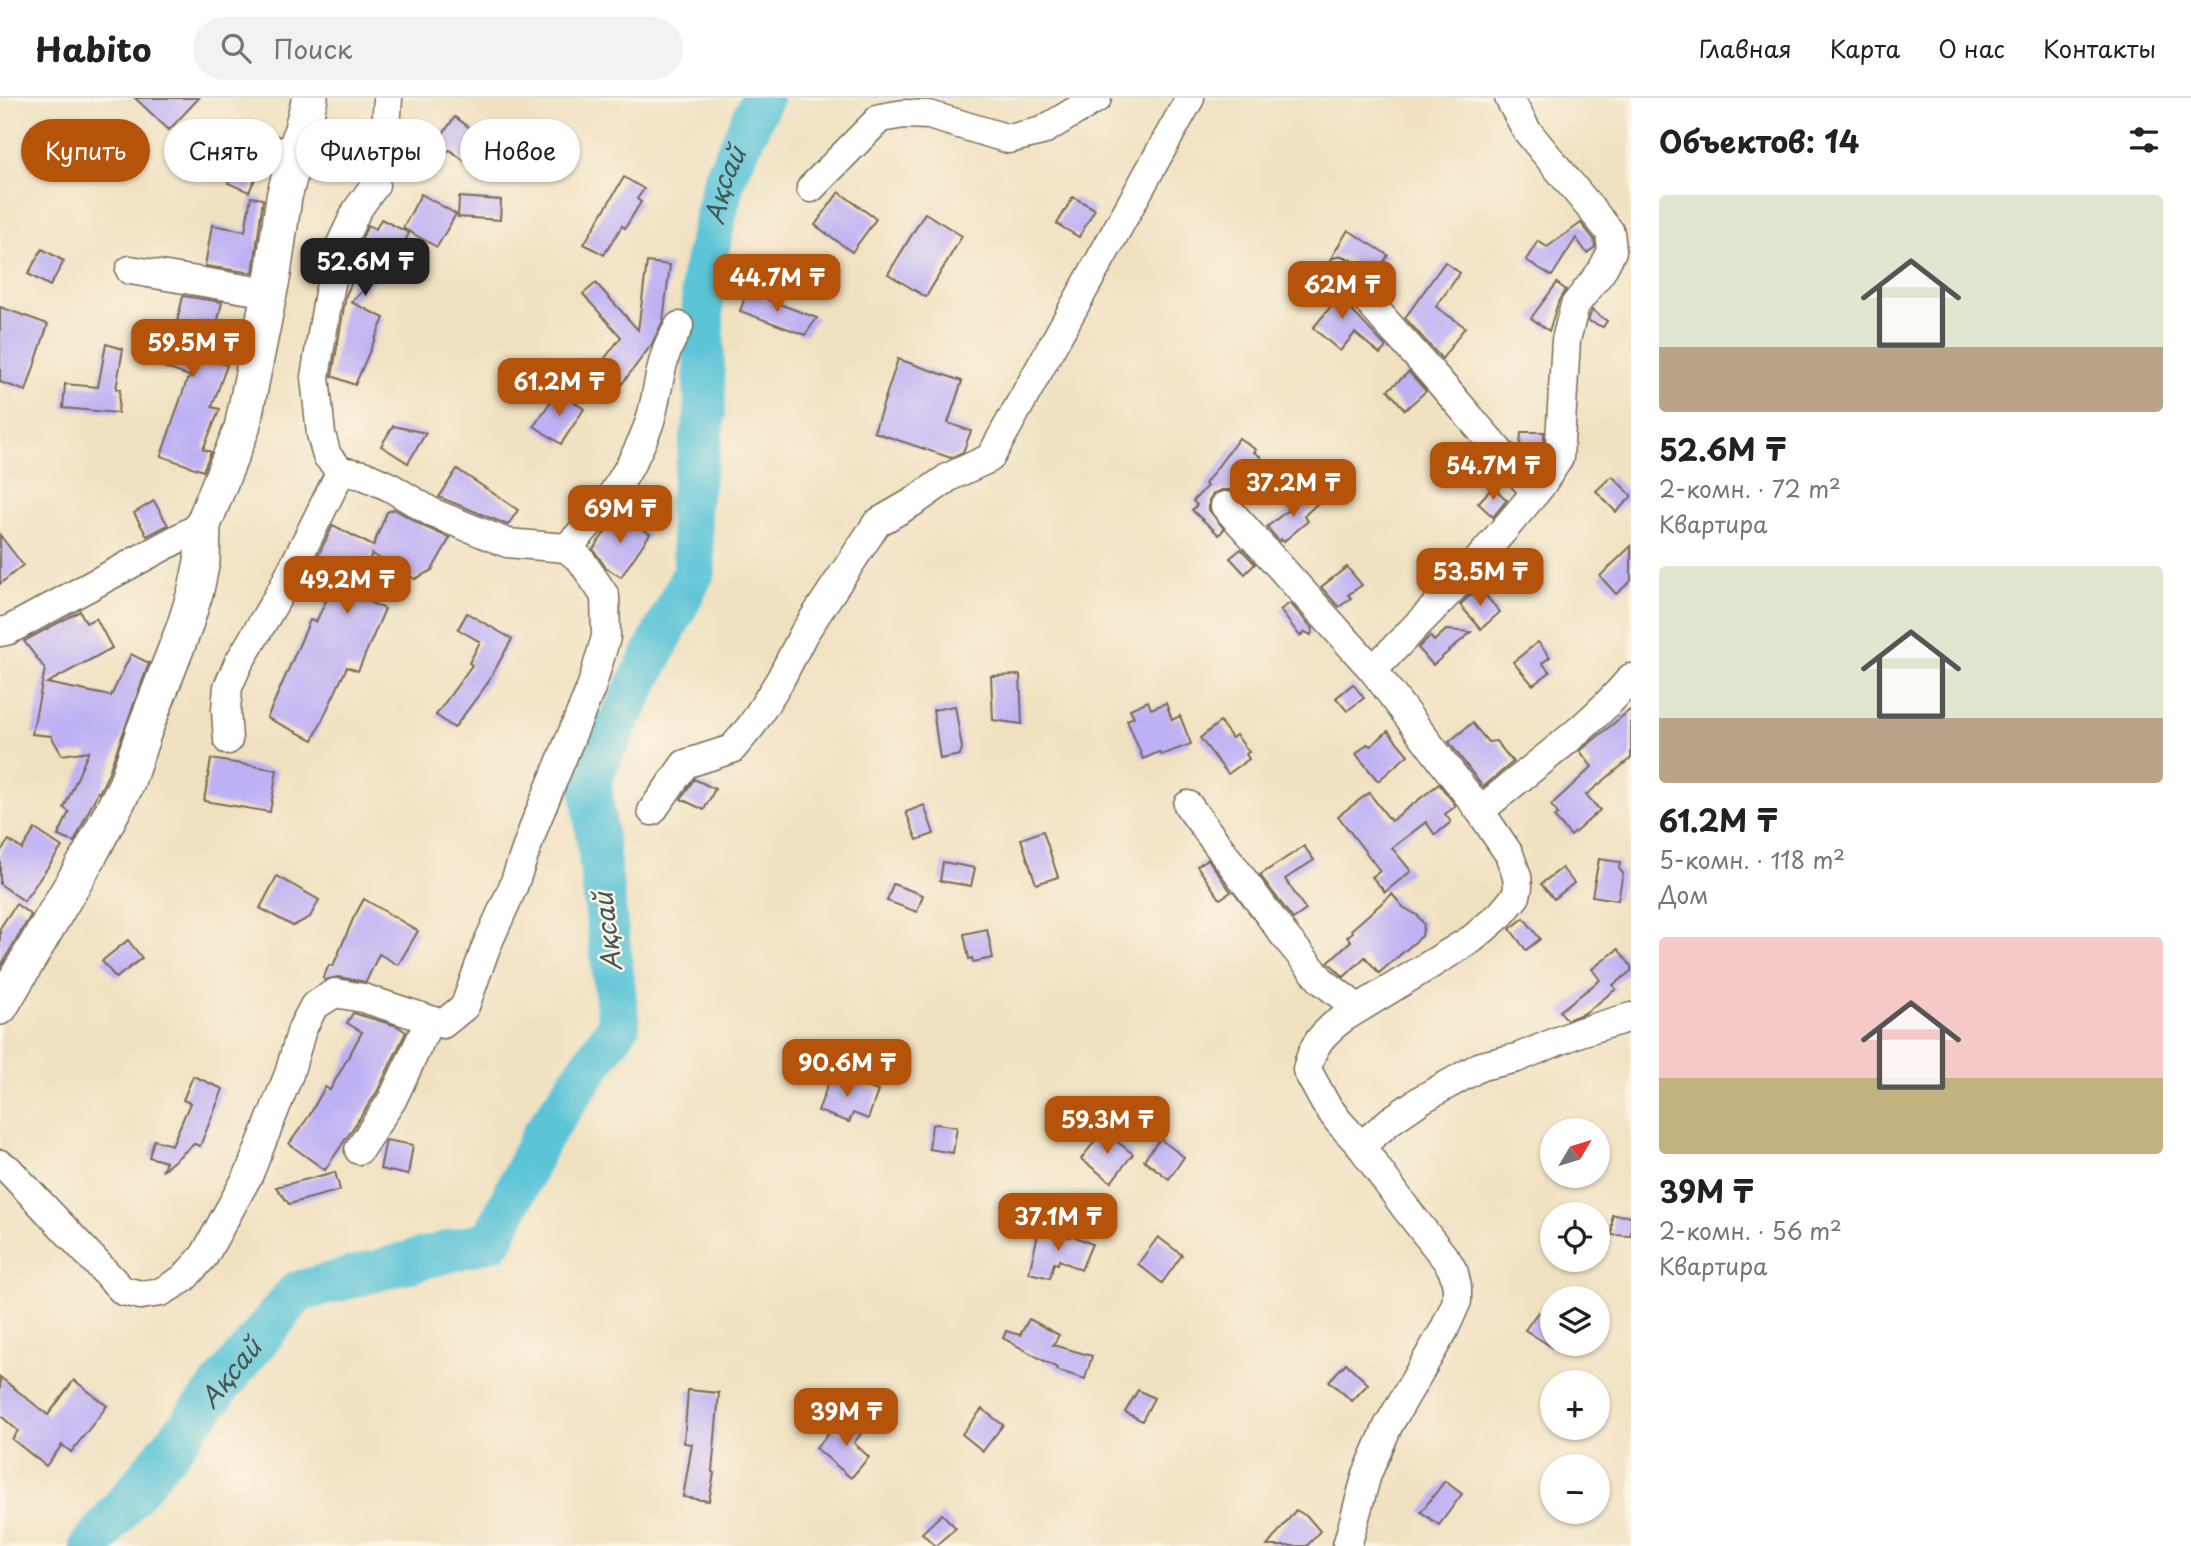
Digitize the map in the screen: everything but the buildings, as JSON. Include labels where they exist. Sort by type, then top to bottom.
[{"type":"street","points":[[0,1007],[89,856],[126,785],[144,730],[184,628],[202,561],[203,525],[242,428],[269,293],[284,197],[310,98]]},
{"type":"street","points":[[0,1164],[8,1169],[123,1291],[141,1295],[161,1292],[183,1279],[204,1256],[249,1174],[289,1074],[302,1029],[314,1006],[335,993],[363,998],[443,1024],[464,1006],[591,688],[606,637],[605,596],[581,560],[566,548],[507,543],[433,513],[363,474],[341,471],[327,456],[321,434],[315,377],[328,298],[339,248],[358,210],[375,185],[377,156],[386,129],[388,98]]},
{"type":"street","points":[[811,188],[880,118],[904,114],[929,115],[1009,139],[1042,131],[1097,98]]},
{"type":"street","points":[[652,811],[685,764],[732,749],[752,725],[780,680],[804,633],[877,523],[949,477],[990,458],[1190,98]]},
{"type":"street","points":[[1373,670],[1463,578],[1536,492],[1559,458],[1566,340],[1575,305],[1601,272],[1612,251],[1610,232],[1527,131],[1509,98]]},
{"type":"street","points":[[282,154],[294,158]]},
{"type":"street","points":[[130,270],[269,293]]},
{"type":"street","points":[[1339,272],[1426,364],[1536,492]]},
{"type":"street","points":[[566,548],[608,503],[633,459],[650,422],[666,351],[678,326]]},
{"type":"street","points":[[228,740],[226,710],[228,687],[233,675],[288,578],[341,471]]},
{"type":"street","points":[[1225,506],[1373,670],[1480,811],[1508,854],[1517,876],[1516,896],[1501,914],[1472,939],[1370,1003],[1357,1008],[1328,1029],[1310,1053],[1307,1070],[1325,1103],[1362,1146],[1448,1262],[1454,1273],[1457,1301],[1444,1330],[1388,1426],[1367,1474],[1347,1546]]},
{"type":"street","points":[[0,632],[9,630],[203,525]]},
{"type":"street","points":[[1480,811],[1591,720],[1631,678]]},
{"type":"street","points":[[1188,805],[1291,944],[1321,980],[1357,1008]]},
{"type":"street","points":[[1362,1146],[1390,1121],[1422,1099],[1481,1066],[1517,1058],[1561,1039],[1631,1017]]},
{"type":"street","points":[[359,1150],[392,1100],[430,1020]]},
{"type":"waterway","name":"Ақсай","points":[[91,1546],[297,1292],[492,1240],[541,1137],[619,1025],[590,779],[695,570],[689,507],[705,414],[702,277],[724,180],[762,98]]}]
